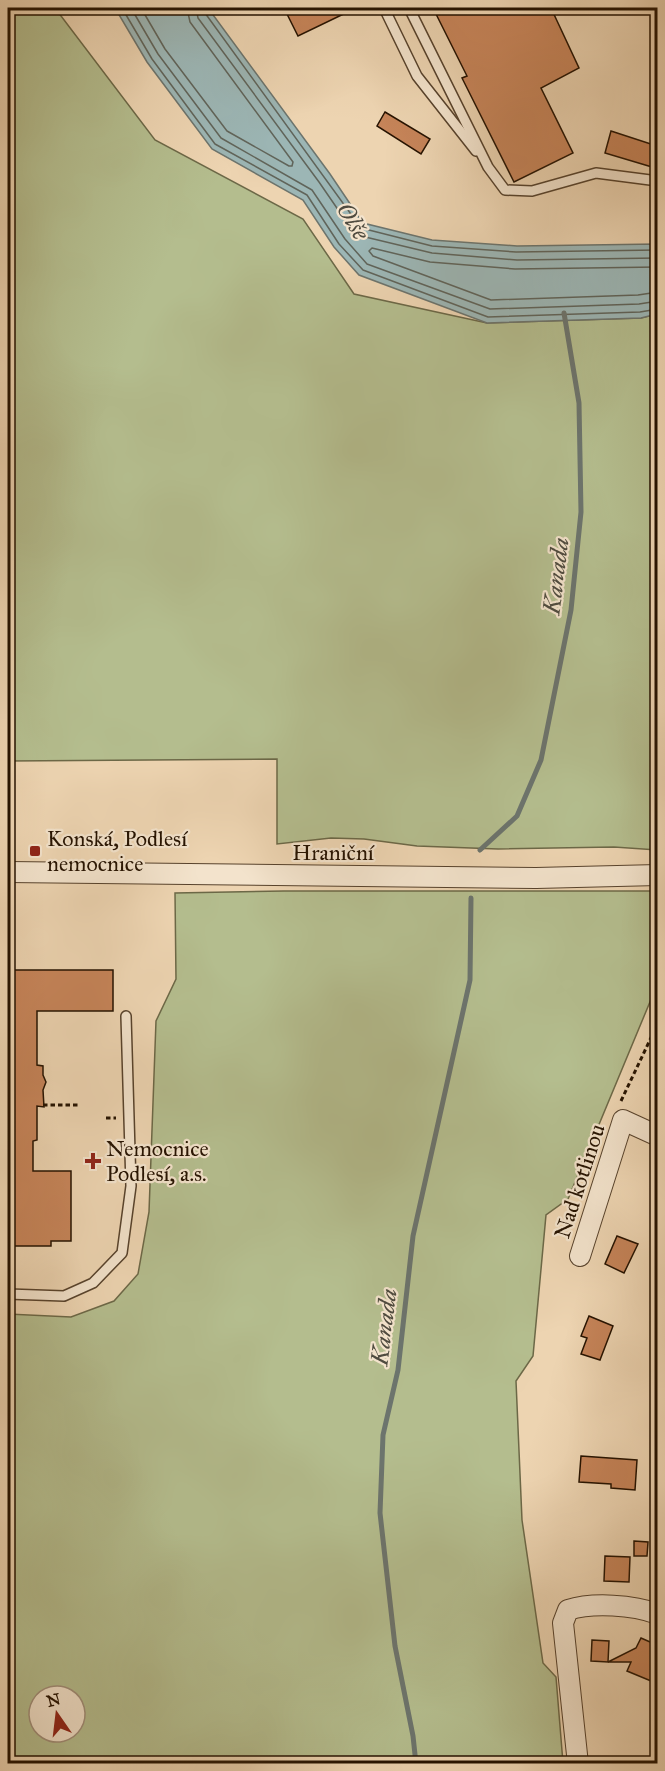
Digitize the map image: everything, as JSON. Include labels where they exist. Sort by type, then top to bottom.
[{"type":"street","name":"Hraniční","points":[[8,872],[536,878],[657,875]]},
{"type":"street","points":[[623,1120],[657,1136]]},
{"type":"street","name":"Nad kotlinou","points":[[580,1256],[623,1120]]},
{"type":"street","points":[[578,1764],[563,1623],[568,1610],[582,1606],[642,1608],[657,1614]]},
{"type":"lane","points":[[384,8],[417,76],[505,190],[532,191],[596,173],[657,182]]},
{"type":"lane","points":[[409,8],[488,167]]},
{"type":"lane","points":[[8,1294],[64,1296],[93,1283],[122,1253],[131,1186],[126,1016]]},
{"type":"path","points":[[623,1120],[618,1106],[657,1023]]},
{"type":"path","points":[[44,1105],[79,1105]]},
{"type":"green space","points":[[8,8],[55,8],[155,140],[303,219],[354,294],[487,323],[641,318],[657,314],[657,850],[614,847],[498,849],[417,846],[364,839],[331,838],[277,844],[277,759],[8,761]]},
{"type":"green space","points":[[657,891],[657,985],[568,1199],[546,1215],[533,1356],[516,1381],[522,1520],[543,1663],[556,1677],[563,1763],[8,1763],[8,1314],[71,1317],[114,1301],[138,1274],[149,1212],[156,1021],[176,979],[175,893]]},
{"type":"water","name":"Olše","points":[[115,8],[208,8],[330,174],[363,223],[432,240],[517,246],[657,244],[657,314],[641,318],[487,323],[359,275],[334,247],[303,200],[212,149],[147,62]]},
{"type":"building","points":[[284,8],[356,8],[298,36]]},
{"type":"building","points":[[433,8],[551,8],[579,68],[541,88],[573,153],[514,182],[462,78],[467,76]]},
{"type":"building","points":[[385,112],[430,139],[421,154],[377,126]]},
{"type":"building","points":[[611,131],[657,146],[652,167],[605,153]]},
{"type":"building","points":[[8,970],[113,970],[113,1011],[37,1011],[37,1065],[43,1066],[46,1082],[43,1090],[44,1107],[37,1106],[37,1140],[33,1141],[33,1171],[71,1171],[71,1241],[51,1241],[51,1246],[8,1246]]},
{"type":"building","points":[[617,1236],[638,1244],[624,1273],[605,1264]]},
{"type":"building","points":[[589,1316],[613,1326],[600,1360],[581,1354],[587,1338],[581,1336]]},
{"type":"building","points":[[581,1456],[637,1460],[635,1490],[611,1488],[611,1484],[579,1482]]},
{"type":"building","points":[[634,1541],[648,1542],[647,1556],[634,1556]]},
{"type":"building","points":[[605,1556],[630,1557],[629,1582],[604,1581]]},
{"type":"building","points":[[641,1638],[657,1645],[657,1664],[651,1681],[627,1671],[631,1662],[608,1662],[636,1648]]},
{"type":"building","points":[[592,1640],[609,1641],[608,1662],[591,1661]]},
{"type":"waterway","name":"Kanada","points":[[480,850],[517,816],[541,760],[571,610],[581,512],[579,403],[564,313]]},
{"type":"waterway","name":"Kanada","points":[[416,1764],[413,1736],[395,1646],[380,1513],[383,1435],[398,1370],[413,1236],[470,980],[471,898]]},
{"type":"place","name":"Konská, Podlesí nemocnice","points":[[35,851]]},
{"type":"place","name":"Nemocnice Podlesí, a.s.","points":[[93,1161]]}]
